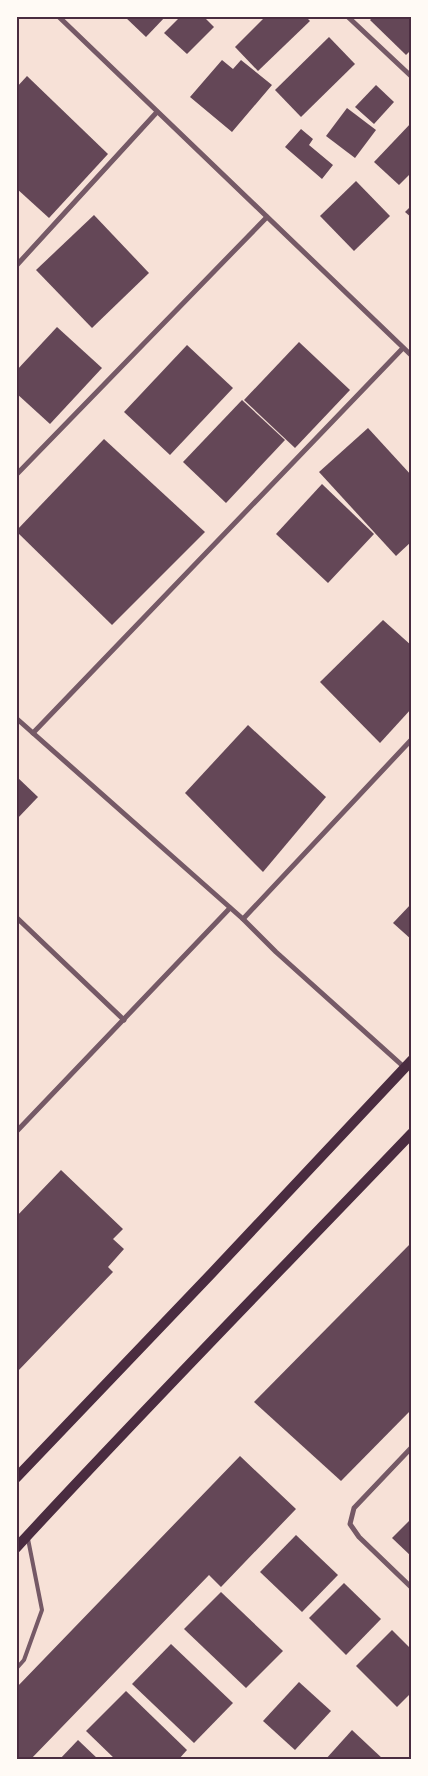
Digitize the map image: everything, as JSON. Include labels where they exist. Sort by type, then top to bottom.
[{"type":"main road","points":[[16,1478],[408,1064]]},
{"type":"main road","points":[[16,1548],[144,1410],[227,1327],[412,1133]]},
{"type":"street","points":[[58,16],[412,356]]},
{"type":"street","points":[[347,16],[412,77]]},
{"type":"street","points":[[16,266],[157,112]]},
{"type":"street","points":[[16,475],[267,217]]},
{"type":"street","points":[[32,733],[403,348]]},
{"type":"street","points":[[16,718],[243,919],[276,952],[408,1064]]},
{"type":"street","points":[[243,919],[412,739]]},
{"type":"street","points":[[16,1132],[230,908]]},
{"type":"street","points":[[16,917],[124,1020]]},
{"type":"street","points":[[412,1447],[354,1508],[350,1524],[359,1537],[412,1588]]},
{"type":"lane","points":[[16,1669],[24,1660],[42,1610],[27,1536]]},
{"type":"building","points":[[124,16],[166,16],[146,37]]},
{"type":"building","points":[[181,16],[203,16],[214,27],[187,54],[164,33]]},
{"type":"building","points":[[266,16],[305,16],[310,21],[258,71],[235,47]]},
{"type":"building","points":[[374,16],[412,16],[412,49],[406,55],[370,20]]},
{"type":"building","points":[[329,37],[355,64],[301,117],[275,90]]},
{"type":"building","points":[[222,60],[233,69],[241,60],[272,85],[232,132],[190,97]]},
{"type":"building","points":[[27,76],[108,154],[49,218],[16,188],[16,88]]},
{"type":"building","points":[[376,85],[394,102],[374,124],[355,107]]},
{"type":"building","points":[[347,108],[376,130],[355,158],[326,136]]},
{"type":"building","points":[[412,122],[412,172],[399,185],[374,162]]},
{"type":"building","points":[[301,129],[313,139],[309,145],[333,165],[322,179],[285,147]]},
{"type":"building","points":[[356,181],[390,216],[354,251],[320,216]]},
{"type":"building","points":[[412,205],[412,218],[405,212]]},
{"type":"building","points":[[94,215],[149,273],[92,328],[36,270]]},
{"type":"building","points":[[57,327],[102,368],[50,424],[16,393],[16,371]]},
{"type":"building","points":[[299,342],[350,390],[295,448],[244,400]]},
{"type":"building","points":[[187,345],[233,388],[170,455],[124,412]]},
{"type":"building","points":[[242,400],[285,440],[226,503],[183,462]]},
{"type":"building","points":[[368,428],[412,476],[412,541],[396,556],[319,472]]},
{"type":"building","points":[[104,439],[205,532],[112,625],[16,531]]},
{"type":"building","points":[[322,484],[374,534],[328,583],[276,534]]},
{"type":"building","points":[[383,620],[412,646],[412,708],[380,743],[320,682]]},
{"type":"building","points":[[248,725],[326,797],[263,872],[185,793]]},
{"type":"building","points":[[16,776],[38,797],[16,820]]},
{"type":"building","points":[[412,903],[412,940],[393,923]]},
{"type":"building","points":[[61,1170],[123,1229],[113,1239],[124,1249],[108,1267],[113,1272],[17,1372],[16,1217]]},
{"type":"building","points":[[412,1242],[412,1409],[341,1481],[254,1402]]},
{"type":"building","points":[[240,1456],[296,1509],[221,1587],[209,1575],[30,1760],[16,1760],[16,1688]]},
{"type":"building","points":[[412,1518],[412,1557],[392,1538]]},
{"type":"building","points":[[296,1535],[338,1575],[302,1612],[260,1572]]},
{"type":"building","points":[[344,1583],[381,1619],[346,1655],[309,1618]]},
{"type":"building","points":[[221,1592],[283,1651],[246,1688],[184,1629]]},
{"type":"building","points":[[392,1630],[412,1650],[412,1692],[397,1707],[356,1666]]},
{"type":"building","points":[[171,1644],[233,1703],[194,1743],[132,1684]]},
{"type":"building","points":[[299,1682],[331,1711],[295,1750],[263,1721]]},
{"type":"building","points":[[126,1691],[187,1750],[178,1760],[116,1760],[86,1731]]},
{"type":"building","points":[[352,1730],[384,1760],[325,1760]]},
{"type":"building","points":[[78,1740],[99,1760],[59,1760]]}]
